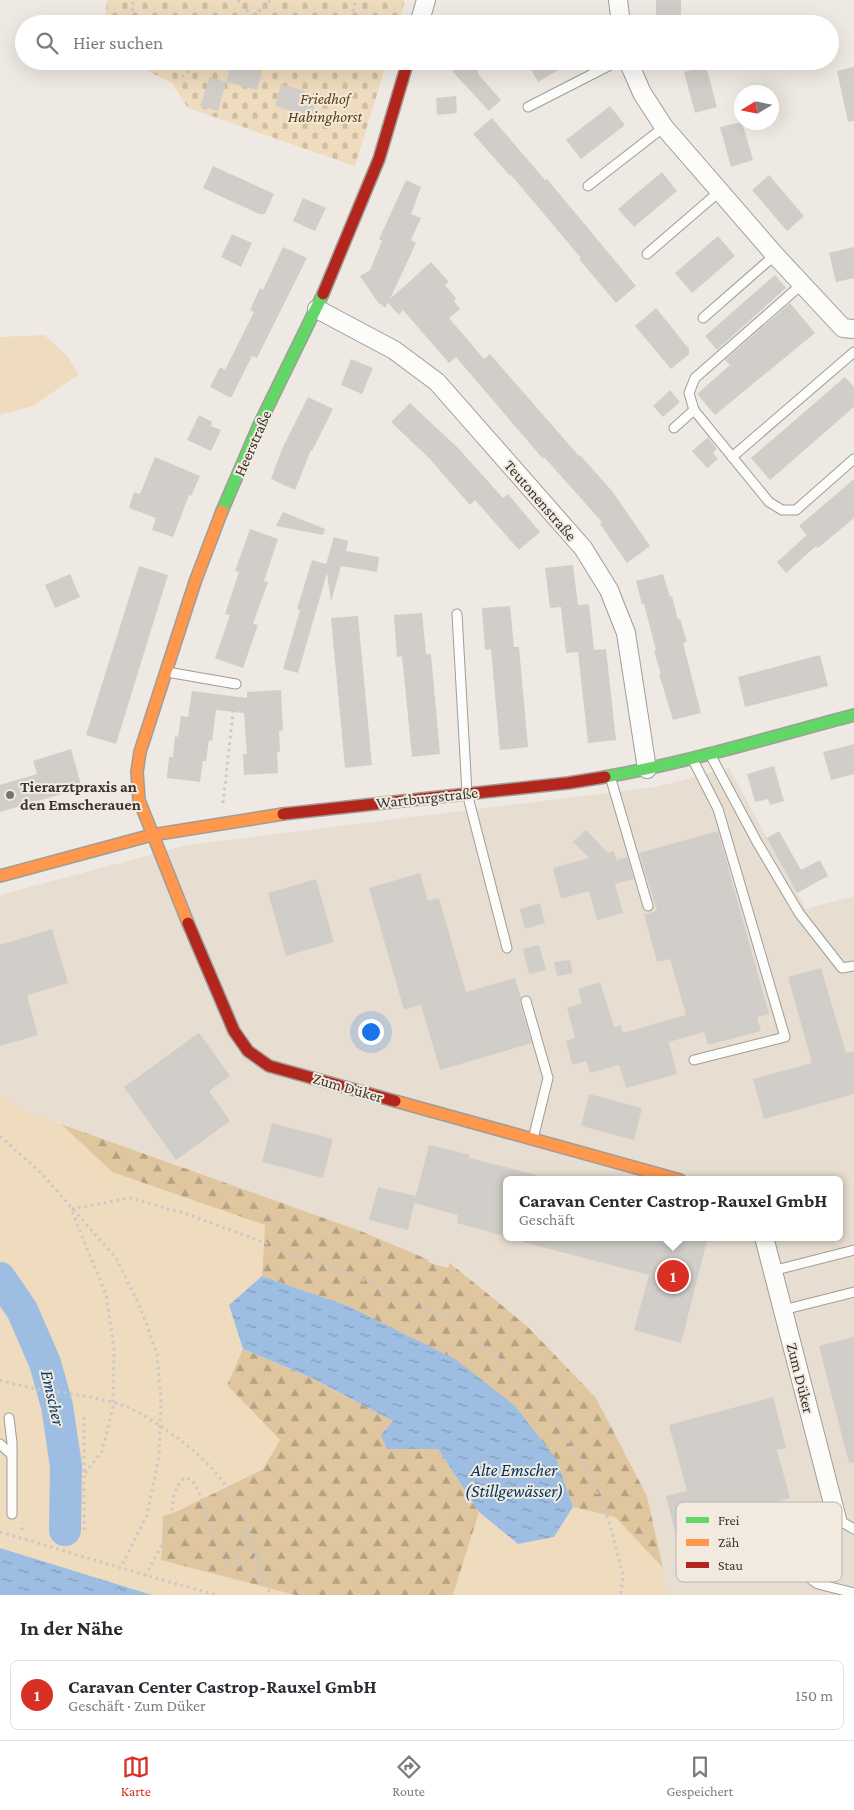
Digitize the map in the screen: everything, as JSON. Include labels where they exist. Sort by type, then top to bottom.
[{"type":"street","points":[[422,15],[426,0]]},
{"type":"street","points":[[618,0],[620,15]]},
{"type":"street","name":"Heerstraße","points":[[152,834],[139,800],[137,772],[140,752],[195,582],[220,516],[259,425],[317,309],[350,235],[379,158],[405,70]]},
{"type":"street","points":[[632,70],[642,94],[664,127],[775,255],[843,328],[853,331]]},
{"type":"street","name":"Teutonenstraße","points":[[317,309],[394,350],[437,382],[583,548],[609,590],[626,634],[647,769]]},
{"type":"street","name":"Wartburgstraße","points":[[0,876],[152,834],[294,812],[568,783],[610,776],[710,754],[854,715]]},
{"type":"street","name":"Zum Düker","points":[[152,834],[178,901],[234,1031],[248,1051],[269,1066],[666,1176]]},
{"type":"street","name":"Zum Düker","points":[[765,1241],[833,1502]]},
{"type":"lane","points":[[528,107],[600,70]]},
{"type":"lane","points":[[588,186],[664,127]]},
{"type":"lane","points":[[647,254],[720,190]]},
{"type":"lane","points":[[703,318],[775,255]]},
{"type":"lane","points":[[802,284],[695,378],[689,393],[694,410],[769,502],[782,510],[796,510],[854,459]]},
{"type":"lane","points":[[732,457],[854,352]]},
{"type":"lane","points":[[674,428],[694,410]]},
{"type":"lane","points":[[457,614],[467,793],[506,948]]},
{"type":"lane","points":[[167,672],[236,684]]},
{"type":"lane","points":[[710,754],[757,842],[799,913],[842,968],[854,966]]},
{"type":"lane","points":[[693,758],[718,809],[785,1037],[694,1060]]},
{"type":"lane","points":[[610,776],[648,906]]},
{"type":"lane","points":[[526,1001],[548,1078],[533,1139]]},
{"type":"lane","points":[[772,1271],[854,1250]]},
{"type":"lane","points":[[783,1310],[854,1292]]},
{"type":"lane","points":[[9,1418],[12,1455],[12,1514]]},
{"type":"lane","points":[[0,1444],[12,1455]]},
{"type":"lane","points":[[842,1522],[854,1529]]},
{"type":"lane","points":[[815,1582],[854,1592]]},
{"type":"path","points":[[132,15],[133,0]]},
{"type":"path","points":[[238,0],[250,15]]},
{"type":"path","points":[[254,15],[271,0]]},
{"type":"path","points":[[352,15],[356,0]]},
{"type":"path","points":[[182,77],[190,70]]},
{"type":"path","points":[[221,823],[236,684]]},
{"type":"path","points":[[0,1136],[42,1174],[116,1258],[141,1309],[157,1354],[161,1399],[159,1456],[147,1515],[121,1567]]},
{"type":"path","points":[[71,1208],[130,1198],[187,1214],[342,1271],[409,1299],[456,1325],[501,1361],[553,1417],[588,1471],[611,1530],[623,1575],[621,1592],[616,1595]]},
{"type":"path","points":[[71,1208],[106,1296],[114,1348],[113,1407],[102,1451],[85,1473]]},
{"type":"path","points":[[0,1380],[83,1395],[118,1404],[150,1419],[179,1439],[208,1464],[230,1491],[246,1518],[260,1554],[270,1595]]},
{"type":"path","points":[[84,1417],[84,1530]]},
{"type":"path","points":[[145,1576],[163,1543],[171,1516],[174,1494],[180,1482],[185,1478],[191,1479],[200,1491],[208,1519],[221,1546],[226,1564],[237,1561]]},
{"type":"path","points":[[0,1532],[121,1567],[145,1576],[217,1595]]},
{"type":"path","points":[[245,1533],[255,1556],[261,1581],[238,1565],[237,1561],[236,1558],[245,1533]]},
{"type":"path","points":[[255,1556],[260,1554]]},
{"type":"shaded area","points":[[729,768],[806,909],[854,896],[854,1595],[669,1595],[647,1496],[596,1398],[527,1326],[451,1263],[449,1268],[428,1262],[428,1260],[363,1232],[28,1112],[0,1095],[0,895],[187,845],[656,787]]},
{"type":"green space","points":[[107,0],[405,0],[401,15],[106,15]]},
{"type":"green space","name":"Friedhof Habinghorst","points":[[146,70],[384,70],[355,166],[188,108],[172,83]]},
{"type":"green space","points":[[44,335],[66,355],[79,374],[33,406],[0,415],[0,337]]},
{"type":"green space","points":[[0,1095],[28,1112],[61,1124],[112,1172],[265,1225],[262,1276],[229,1305],[243,1349],[227,1384],[280,1440],[263,1469],[178,1511],[163,1516],[161,1559],[295,1595],[152,1595],[0,1548]]},
{"type":"green space","points":[[61,1124],[363,1232],[429,1260],[428,1262],[448,1268],[450,1263],[527,1326],[596,1398],[647,1496],[663,1568],[615,1517],[573,1507],[557,1460],[348,1306],[262,1276],[265,1225],[112,1172]]},
{"type":"green space","points":[[243,1349],[312,1378],[393,1421],[387,1449],[438,1449],[479,1512],[453,1595],[295,1595],[161,1560],[163,1516],[178,1511],[263,1469],[280,1440],[227,1385]]},
{"type":"green space","points":[[573,1507],[615,1517],[663,1568],[669,1595],[453,1595],[479,1512],[518,1544],[554,1537]]},
{"type":"water","name":"Alte Emscher (Stillgewässer)","points":[[262,1276],[348,1306],[455,1359],[515,1406],[557,1460],[573,1507],[554,1537],[518,1544],[479,1512],[438,1449],[387,1449],[381,1435],[393,1421],[312,1378],[243,1349],[229,1305]]},
{"type":"water","points":[[0,1548],[152,1595],[0,1595]]},
{"type":"building","points":[[656,0],[681,0],[681,15],[656,15]]},
{"type":"building","points":[[854,67],[854,121],[848,122],[837,71]]},
{"type":"building","points":[[229,70],[263,70],[257,90],[226,82]]},
{"type":"building","points":[[453,70],[478,70],[478,74],[501,100],[489,111]]},
{"type":"building","points":[[531,70],[559,70],[538,82]]},
{"type":"building","points":[[707,70],[717,107],[695,113],[684,72]]},
{"type":"building","points":[[210,77],[226,82],[218,111],[200,106]]},
{"type":"building","points":[[281,84],[305,91],[303,97],[311,99],[310,104],[315,105],[310,122],[294,117],[295,112],[275,106]]},
{"type":"building","points":[[456,96],[457,113],[437,115],[436,98]]},
{"type":"building","points":[[610,106],[625,125],[581,159],[566,140]]},
{"type":"building","points":[[492,118],[545,180],[547,179],[636,286],[616,303],[511,175],[473,134]]},
{"type":"building","points":[[734,124],[734,130],[744,130],[753,160],[731,167],[720,127]]},
{"type":"building","points":[[213,166],[274,194],[265,214],[259,214],[203,188]]},
{"type":"building","points":[[662,172],[677,191],[634,227],[618,209]]},
{"type":"building","points":[[769,175],[804,216],[787,231],[752,190]]},
{"type":"building","points":[[406,180],[421,187],[411,214],[421,218],[411,240],[416,243],[390,299],[431,262],[449,282],[445,285],[456,298],[454,301],[460,309],[449,318],[484,359],[490,354],[612,491],[650,546],[627,563],[600,524],[602,522],[544,457],[543,459],[456,357],[449,363],[403,310],[399,315],[388,303],[385,308],[379,304],[360,276],[370,270],[382,241],[379,239]]},
{"type":"building","points":[[303,198],[326,208],[315,231],[293,221]]},
{"type":"building","points":[[232,234],[252,243],[241,267],[221,257]]},
{"type":"building","points":[[718,236],[735,256],[692,293],[675,273]]},
{"type":"building","points":[[283,247],[307,258],[257,358],[252,356],[231,398],[210,387],[220,367],[225,370],[254,312],[250,310],[260,288],[263,290]]},
{"type":"building","points":[[854,247],[854,278],[836,282],[829,253]]},
{"type":"building","points":[[775,275],[786,288],[717,350],[705,336]]},
{"type":"building","points":[[790,303],[815,333],[715,415],[697,394],[730,365],[725,360]]},
{"type":"building","points":[[656,308],[689,349],[689,354],[671,369],[635,326]]},
{"type":"building","points":[[351,359],[373,368],[362,394],[341,385]]},
{"type":"building","points":[[845,377],[854,387],[854,407],[770,480],[751,458]]},
{"type":"building","points":[[670,390],[680,402],[663,417],[653,406]]},
{"type":"building","points":[[308,397],[333,409],[311,450],[295,490],[271,479],[282,449]]},
{"type":"building","points":[[410,403],[458,448],[503,498],[508,494],[540,532],[519,550],[475,500],[470,505],[429,458],[391,422]]},
{"type":"building","points":[[199,415],[212,422],[211,426],[221,430],[211,451],[187,440]]},
{"type":"building","points":[[708,437],[717,449],[713,453],[718,459],[707,468],[692,451]]},
{"type":"building","points":[[155,457],[200,476],[191,496],[189,495],[173,537],[152,530],[156,518],[129,508],[134,492],[140,494]]},
{"type":"building","points":[[854,479],[854,518],[818,548],[816,546],[786,573],[777,562],[807,535],[799,526]]},
{"type":"building","points":[[283,512],[325,529],[323,535],[276,526]]},
{"type":"building","points":[[250,529],[278,539],[264,581],[268,582],[253,624],[258,625],[243,668],[215,658],[230,615],[225,614],[239,572],[235,571]]},
{"type":"building","points":[[334,537],[348,541],[346,551],[379,557],[377,572],[341,566],[331,602],[327,573],[298,673],[283,669],[300,610],[297,609],[312,560],[326,564]]},
{"type":"building","points":[[573,565],[578,605],[589,604],[594,650],[606,649],[616,740],[588,743],[578,652],[566,653],[561,607],[550,608],[545,568]]},
{"type":"building","points":[[139,566],[168,575],[116,744],[86,735]]},
{"type":"building","points":[[70,574],[80,597],[55,608],[45,585]]},
{"type":"building","points":[[663,574],[687,642],[683,643],[701,713],[673,720],[659,674],[661,674],[654,651],[656,650],[644,604],[642,604],[636,581]]},
{"type":"building","points":[[510,606],[514,647],[519,647],[528,747],[500,750],[491,649],[485,650],[482,608]]},
{"type":"building","points":[[422,613],[426,654],[431,654],[440,754],[412,757],[402,656],[397,657],[394,615]]},
{"type":"building","points":[[358,616],[372,765],[345,768],[331,618]]},
{"type":"building","points":[[820,655],[828,686],[745,707],[738,677]]},
{"type":"building","points":[[281,690],[283,730],[279,731],[278,773],[244,775],[243,754],[247,754],[244,713],[216,710],[212,741],[209,740],[200,782],[167,778],[169,757],[173,757],[175,736],[178,737],[181,716],[188,717],[192,691],[247,698],[247,692]]},
{"type":"building","points":[[854,744],[854,774],[831,780],[823,752]]},
{"type":"building","points":[[71,749],[82,788],[0,812],[0,785],[37,774],[33,761]]},
{"type":"building","points":[[774,766],[784,801],[770,805],[768,799],[755,802],[747,774]]},
{"type":"building","points":[[586,830],[608,853],[614,851],[617,860],[627,857],[634,879],[615,884],[623,913],[597,920],[589,891],[561,899],[553,868],[589,858],[573,842]]},
{"type":"building","points":[[718,831],[769,1014],[757,1017],[761,1031],[708,1045],[704,1032],[669,1042],[677,1074],[626,1088],[619,1065],[590,1073],[586,1061],[572,1065],[566,1041],[575,1038],[567,1008],[582,1003],[578,989],[600,982],[614,1027],[621,1025],[623,1033],[686,1015],[670,959],[657,962],[644,914],[657,911],[639,853]]},
{"type":"building","points":[[779,831],[801,870],[820,860],[828,876],[797,893],[767,838]]},
{"type":"building","points":[[420,873],[428,901],[439,898],[466,992],[515,978],[532,1043],[440,1070],[421,1005],[404,1010],[369,888]]},
{"type":"building","points":[[316,879],[334,942],[286,956],[268,893]]},
{"type":"building","points":[[540,903],[545,923],[525,929],[520,909]]},
{"type":"building","points":[[52,929],[68,983],[27,995],[38,1035],[0,1046],[0,945]]},
{"type":"building","points":[[539,945],[546,970],[529,974],[523,949]]},
{"type":"building","points":[[570,960],[573,973],[557,976],[554,962]]},
{"type":"building","points":[[821,968],[846,1053],[854,1051],[854,1094],[764,1119],[753,1079],[812,1063],[788,977]]},
{"type":"building","points":[[199,1033],[230,1076],[209,1091],[230,1121],[176,1160],[124,1087]]},
{"type":"building","points":[[589,1094],[642,1108],[634,1140],[581,1126]]},
{"type":"building","points":[[272,1123],[333,1139],[323,1178],[262,1162]]},
{"type":"building","points":[[429,1145],[470,1155],[469,1158],[537,1175],[503,1176],[503,1236],[457,1223],[458,1215],[414,1203]]},
{"type":"building","points":[[378,1187],[416,1196],[408,1230],[369,1220]]},
{"type":"building","points":[[707,1241],[681,1343],[634,1330],[649,1275],[523,1242]]},
{"type":"building","points":[[854,1337],[854,1462],[849,1463],[819,1346]]},
{"type":"building","points":[[773,1397],[786,1448],[777,1450],[790,1498],[778,1502],[676,1502],[676,1535],[666,1496],[687,1491],[669,1425]]},
{"type":"waterway","name":"Emscher","points":[[0,1278],[22,1310],[45,1363],[57,1406],[66,1466],[65,1530]]},
{"type":"traffic: fast","points":[[222,511],[259,425],[323,294]]},
{"type":"traffic: fast","points":[[605,777],[699,757],[854,715]]},
{"type":"traffic: slow","points":[[188,923],[139,800],[137,772],[140,752],[195,582],[222,511]]},
{"type":"traffic: slow","points":[[0,876],[152,835],[283,814]]},
{"type":"traffic: slow","points":[[395,1101],[666,1176]]},
{"type":"traffic: jam","points":[[323,294],[379,159],[405,70]]},
{"type":"traffic: jam","points":[[283,814],[568,783],[605,777]]},
{"type":"traffic: jam","points":[[188,923],[234,1031],[248,1051],[269,1066],[395,1101]]},
{"type":"place","name":"Tierarztpraxis an den Emscherauen","points":[[10,795]]},
{"type":"place","name":"Caravan Center Castrop-Rauxel GmbH","points":[[673,1276]]}]
